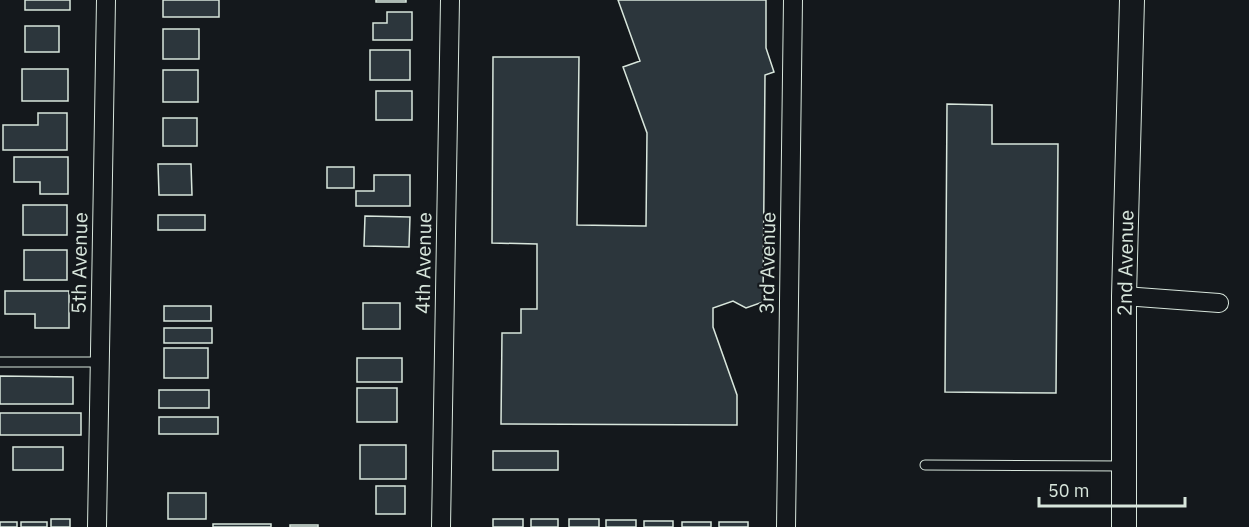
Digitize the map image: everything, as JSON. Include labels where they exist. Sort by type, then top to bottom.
[{"type":"main road","name":"2nd Avenue","points":[[1124,527],[1124,296],[1132,0]]},
{"type":"street","name":"5th Avenue","points":[[97,527],[106,0]]},
{"type":"street","name":"4th Avenue","points":[[441,527],[450,0]]},
{"type":"street","name":"3rd Avenue","points":[[786,527],[793,0]]},
{"type":"street","points":[[1124,296],[1219,303]]},
{"type":"lane","points":[[0,362],[100,362]]},
{"type":"lane","points":[[925,465],[1124,466]]},
{"type":"building","points":[[25,0],[70,0],[70,10],[25,10]]},
{"type":"building","points":[[163,0],[219,0],[219,17],[163,17]]},
{"type":"building","points":[[376,0],[406,0],[406,2],[376,2]]},
{"type":"building","points":[[618,0],[766,0],[766,48],[774,72],[765,75],[763,302],[746,308],[733,301],[713,308],[713,327],[737,395],[737,425],[501,424],[502,333],[521,333],[521,309],[537,309],[537,244],[492,243],[493,57],[579,57],[577,225],[646,226],[647,133],[623,67],[640,61]]},
{"type":"building","points":[[387,12],[412,12],[412,40],[373,40],[373,23],[387,23]]},
{"type":"building","points":[[25,26],[59,26],[59,52],[25,52]]},
{"type":"building","points":[[163,29],[199,29],[199,59],[163,59]]},
{"type":"building","points":[[370,50],[410,50],[410,80],[370,80]]},
{"type":"building","points":[[22,69],[68,69],[68,101],[22,101]]},
{"type":"building","points":[[163,70],[198,70],[198,102],[163,102]]},
{"type":"building","points":[[376,91],[412,91],[412,120],[376,120]]},
{"type":"building","points":[[947,104],[992,105],[992,144],[1058,144],[1056,393],[945,392]]},
{"type":"building","points":[[38,113],[67,113],[67,150],[3,150],[3,125],[38,125]]},
{"type":"building","points":[[163,118],[197,118],[197,146],[163,146]]},
{"type":"building","points":[[14,157],[68,157],[68,194],[40,194],[40,182],[14,182]]},
{"type":"building","points":[[158,164],[191,164],[192,195],[159,195]]},
{"type":"building","points":[[327,167],[354,167],[354,188],[327,188]]},
{"type":"building","points":[[374,175],[410,175],[410,206],[356,206],[356,191],[374,191]]},
{"type":"building","points":[[23,205],[67,205],[67,235],[23,235]]},
{"type":"building","points":[[158,215],[205,215],[205,230],[158,230]]},
{"type":"building","points":[[365,216],[410,217],[409,247],[364,246]]},
{"type":"building","points":[[24,250],[67,250],[67,280],[24,280]]},
{"type":"building","points":[[5,291],[69,291],[69,328],[35,328],[35,314],[5,314]]},
{"type":"building","points":[[363,303],[400,303],[400,329],[363,329]]},
{"type":"building","points":[[164,306],[211,306],[211,321],[164,321]]},
{"type":"building","points":[[164,328],[212,328],[212,343],[164,343]]},
{"type":"building","points":[[164,348],[208,348],[208,378],[164,378]]},
{"type":"building","points":[[357,358],[402,358],[402,382],[357,382]]},
{"type":"building","points":[[0,376],[73,377],[73,404],[0,404]]},
{"type":"building","points":[[357,388],[397,388],[397,422],[357,422]]},
{"type":"building","points":[[159,390],[209,390],[209,408],[159,408]]},
{"type":"building","points":[[0,413],[81,413],[81,435],[0,435]]},
{"type":"building","points":[[159,417],[218,417],[218,434],[159,434]]},
{"type":"building","points":[[360,445],[406,445],[406,479],[360,479]]},
{"type":"building","points":[[13,447],[63,447],[63,470],[13,470]]},
{"type":"building","points":[[493,451],[558,451],[558,470],[493,470]]},
{"type":"building","points":[[376,486],[405,486],[405,514],[376,514]]},
{"type":"building","points":[[168,493],[206,493],[206,519],[168,519]]},
{"type":"building","points":[[51,519],[70,519],[70,527],[51,527]]},
{"type":"building","points":[[493,519],[523,519],[523,527],[493,527]]},
{"type":"building","points":[[531,519],[558,519],[558,527],[531,527]]},
{"type":"building","points":[[569,519],[599,519],[599,527],[569,527]]},
{"type":"building","points":[[606,520],[636,520],[636,527],[606,527]]},
{"type":"building","points":[[644,521],[673,521],[673,527],[644,527]]},
{"type":"building","points":[[0,522],[17,522],[17,527],[0,527]]},
{"type":"building","points":[[21,522],[47,522],[47,527],[21,527]]},
{"type":"building","points":[[682,522],[711,522],[711,527],[682,527]]},
{"type":"building","points":[[719,522],[748,522],[748,527],[719,527]]},
{"type":"building","points":[[213,524],[271,524],[271,527],[213,527]]},
{"type":"building","points":[[290,525],[318,525],[318,527],[290,527]]}]
